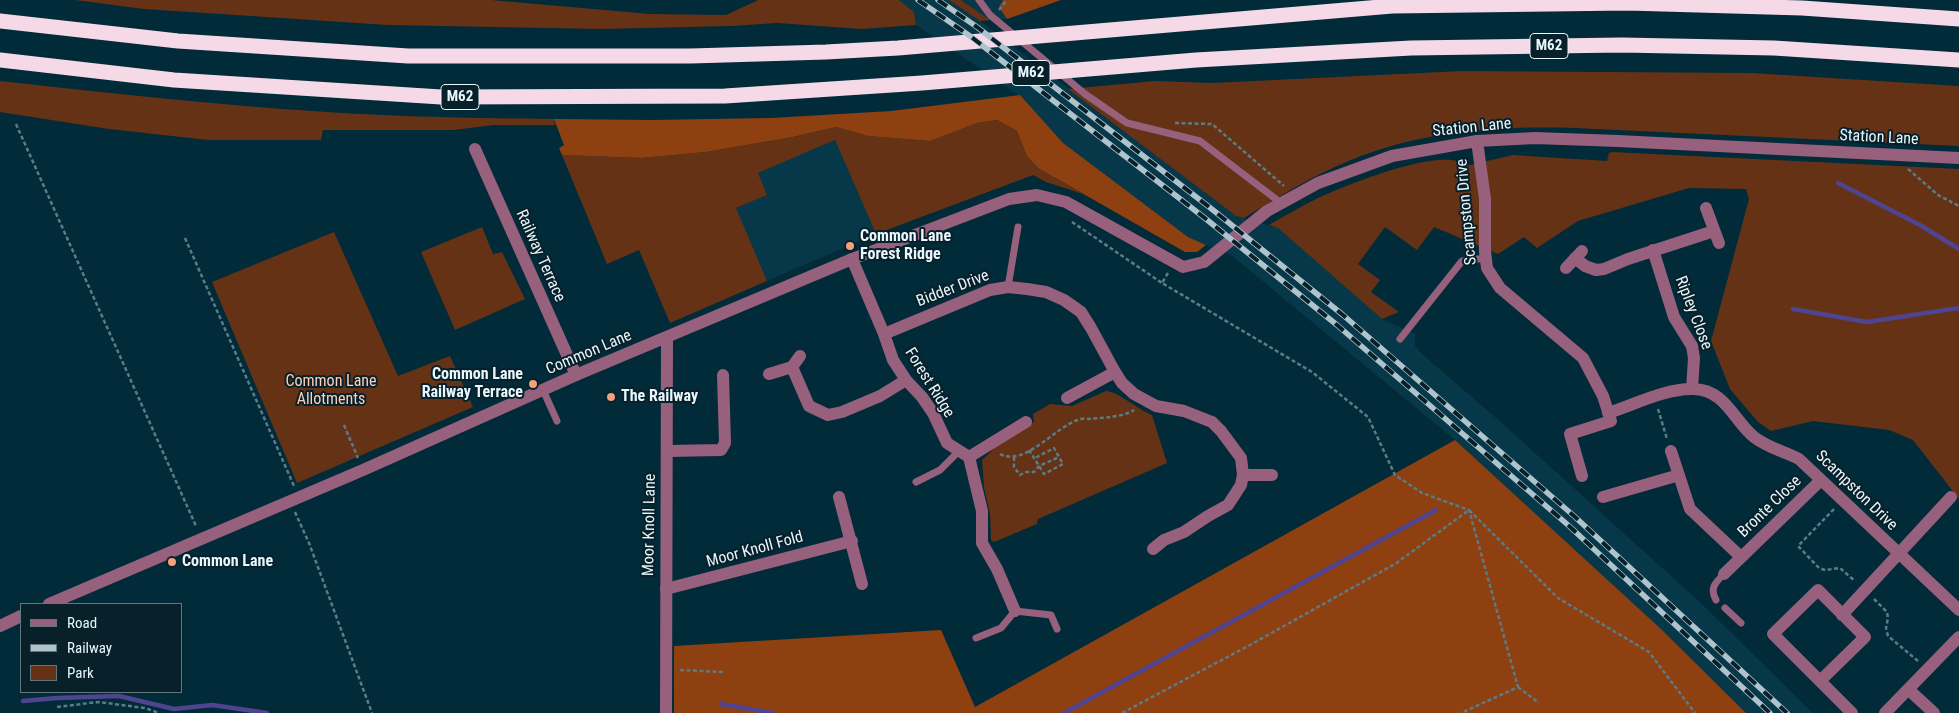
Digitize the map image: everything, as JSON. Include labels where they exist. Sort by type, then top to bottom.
[{"type":"highway","name":"M62","points":[[0,22],[178,41],[408,56],[701,56],[898,48],[1392,6],[1628,3],[1802,8],[1959,19]]},
{"type":"highway","name":"M62","points":[[0,60],[174,80],[441,97],[725,96],[922,83],[1140,64],[1411,48],[1622,45],[1774,48],[1959,60]]},
{"type":"street","name":"Station Lane","points":[[1037,195],[1066,202],[1184,267],[1204,262],[1267,210],[1318,183],[1392,156],[1477,140],[1534,138],[1618,141],[1959,158]]},
{"type":"street","name":"Scampston Drive","points":[[1477,140],[1485,199],[1487,268],[1500,288],[1583,358],[1603,396],[1610,417]]},
{"type":"street","name":"Railway Terrace","points":[[475,149],[576,375]]},
{"type":"street","name":"Common Lane","points":[[51,603],[363,470],[576,375],[852,259],[1009,200],[1037,195]]},
{"type":"street","points":[[1566,268],[1578,254],[1585,266],[1596,270],[1604,269],[1653,250],[1716,237],[1706,208]]},
{"type":"street","name":"Ripley Close","points":[[1653,250],[1674,317],[1692,346],[1694,358],[1692,389]]},
{"type":"street","name":"Forest Ridge","points":[[852,259],[893,360],[906,380],[922,397],[933,413],[947,443],[964,454],[982,511],[982,543],[997,569],[1014,610]]},
{"type":"street","name":"Bidder Drive","points":[[884,334],[990,290],[1008,287],[1046,292],[1064,300],[1080,312],[1122,383],[1143,400],[1156,406],[1198,416],[1212,422],[1222,431],[1241,458],[1243,475]]},
{"type":"street","name":"Moor Knoll Lane","points":[[666,713],[667,338]]},
{"type":"street","points":[[769,374],[792,368],[800,356]]},
{"type":"street","points":[[792,368],[809,406],[828,415],[858,407],[906,380]]},
{"type":"street","points":[[1068,398],[1115,372]]},
{"type":"street","points":[[667,451],[721,450],[724,447],[723,376]]},
{"type":"street","name":"Scampston Drive","points":[[1692,389],[1703,390],[1724,401],[1752,436],[1765,445],[1799,459],[1959,610]]},
{"type":"street","points":[[1582,476],[1570,434],[1654,398],[1692,389]]},
{"type":"street","points":[[964,454],[991,444],[1026,422]]},
{"type":"street","name":"Bronte Close","points":[[1671,451],[1690,508],[1741,557]]},
{"type":"street","points":[[1153,549],[1164,540],[1184,532],[1228,505],[1241,484],[1243,475],[1272,475]]},
{"type":"street","points":[[1603,497],[1679,475]]},
{"type":"street","name":"Bronte Close","points":[[1724,574],[1821,480]]},
{"type":"street","points":[[1898,554],[1950,497]]},
{"type":"street","points":[[839,498],[862,584]]},
{"type":"street","name":"Moor Knoll Fold","points":[[666,589],[852,541]]},
{"type":"street","name":"Scampston Drive","points":[[1842,615],[1898,554]]},
{"type":"street","points":[[1820,681],[1864,637],[1818,590],[1773,634],[1820,681],[1852,713]]},
{"type":"street","points":[[0,626],[20,616]]},
{"type":"street","points":[[1885,713],[1959,637]]},
{"type":"street","points":[[1909,690],[1934,713]]},
{"type":"lane","points":[[978,0],[990,15],[1085,94],[1127,124],[1200,141],[1281,203]]},
{"type":"lane","points":[[1008,287],[1018,227]]},
{"type":"lane","points":[[1400,339],[1462,261],[1486,258]]},
{"type":"lane","points":[[543,390],[557,421]]},
{"type":"lane","points":[[916,482],[940,470],[964,454]]},
{"type":"lane","points":[[1716,600],[1712,592],[1713,587],[1724,574]]},
{"type":"lane","points":[[1725,608],[1742,623]]},
{"type":"lane","points":[[976,638],[1000,628],[1014,610],[1051,615],[1057,629]]},
{"type":"path","points":[[997,14],[1007,0]]},
{"type":"path","points":[[1174,123],[1212,124],[1294,196]]},
{"type":"path","points":[[16,124],[202,538]]},
{"type":"path","points":[[1893,156],[1938,195],[1959,206]]},
{"type":"path","points":[[1070,221],[1162,283],[1312,372],[1368,417],[1395,475],[1422,493],[1469,510],[1558,598],[1649,652],[1695,713]]},
{"type":"path","points":[[185,238],[294,499],[308,543],[372,713]]},
{"type":"path","points":[[1162,283],[1174,262]]},
{"type":"path","points":[[1654,398],[1671,451]]},
{"type":"path","points":[[991,444],[999,454],[1007,458],[1014,457],[1030,450],[1078,420],[1120,416],[1136,409],[1143,400]]},
{"type":"path","points":[[344,425],[363,470]]},
{"type":"path","points":[[1030,450],[1034,458],[1044,474],[1063,464],[1054,448],[1034,458]]},
{"type":"path","points":[[1014,457],[1014,467],[1020,475],[1025,472],[1034,472],[1040,466],[1059,456]]},
{"type":"path","points":[[1469,510],[1518,688],[1539,703]]},
{"type":"path","points":[[1122,713],[1274,632],[1395,564],[1469,510]]},
{"type":"path","points":[[666,670],[723,672]]},
{"type":"path","points":[[1461,713],[1518,688]]},
{"type":"path","points":[[57,707],[98,702],[154,710],[159,713]]},
{"type":"shaded area","points":[[899,0],[949,0],[980,21],[1236,216],[1278,228],[1382,319],[1415,334],[1415,346],[1421,353],[1503,424],[1701,603],[1813,713],[1746,713],[1661,629],[1455,440],[1231,255],[1188,237],[1063,143],[1020,96],[916,25],[914,12]]},
{"type":"shaded area","points":[[961,0],[1003,0],[999,7],[1007,19],[990,20]]},
{"type":"shaded area","points":[[1003,0],[1061,0],[1007,19],[999,7]]},
{"type":"shaded area","points":[[1020,95],[1063,143],[1188,237],[1206,245],[1197,252],[1185,252],[1038,168],[1027,156],[1017,131],[997,120],[977,123],[930,141],[868,136],[836,127],[793,137],[706,152],[641,158],[562,155],[559,148],[564,145],[554,119],[771,118],[891,111]]},
{"type":"shaded area","points":[[835,140],[876,234],[767,281],[735,208],[767,195],[758,173]]},
{"type":"shaded area","points":[[1455,440],[1661,629],[1746,713],[674,713],[674,646],[941,630],[975,707]]},
{"type":"green space","points":[[75,0],[491,0],[650,14],[726,15],[758,0],[899,0],[914,12],[916,25],[862,29],[777,23],[601,29],[388,25],[144,9]]},
{"type":"green space","points":[[949,0],[961,0],[990,20],[980,21]]},
{"type":"green space","points":[[1462,71],[1752,73],[1959,86],[1959,146],[1575,128],[1518,128],[1461,132],[1405,142],[1351,160],[1310,179],[1244,218],[1236,216],[1068,89],[1155,81],[1212,83]]},
{"type":"green space","points":[[0,81],[204,102],[327,112],[469,118],[554,119],[555,125],[494,125],[453,130],[323,130],[321,140],[208,140],[109,129],[0,112]]},
{"type":"green space","points":[[997,120],[1017,131],[1027,156],[1038,168],[1083,194],[1046,182],[1033,175],[876,234],[835,140],[758,173],[767,195],[736,208],[767,281],[670,323],[639,250],[607,264],[562,155],[641,158],[706,152],[793,137],[836,127],[868,136],[930,141],[977,123]]},
{"type":"green space","points":[[1609,153],[1959,169],[1959,499],[1913,440],[1889,430],[1813,421],[1771,431],[1758,422],[1730,389],[1711,341],[1749,199],[1746,189],[1689,188],[1578,221],[1537,248],[1524,237],[1498,254],[1434,227],[1417,250],[1385,227],[1358,264],[1380,280],[1371,292],[1399,312],[1382,319],[1278,228],[1269,225],[1329,193],[1369,177],[1416,164],[1437,160],[1455,161],[1466,166],[1513,155],[1607,161]]},
{"type":"green space","points":[[482,227],[493,254],[502,252],[525,299],[455,330],[421,252]]},
{"type":"green space","name":"Common Lane Allotments","points":[[334,232],[398,376],[450,356],[473,407],[297,483],[212,282]]},
{"type":"green space","points":[[1106,391],[1116,394],[1152,415],[1167,463],[1038,519],[1037,524],[994,542],[991,540],[990,514],[984,488],[982,460],[997,446],[1034,422],[1033,414],[1050,404],[1072,406]]},
{"type":"waterway","points":[[1838,183],[1920,225],[1959,249]]},
{"type":"waterway","points":[[1793,309],[1867,322],[1959,308]]},
{"type":"waterway","points":[[1064,713],[1436,510]]},
{"type":"waterway","points":[[23,701],[119,696],[174,709],[212,705],[267,713]]},
{"type":"waterway","points":[[721,704],[773,713]]},
{"type":"railway","points":[[918,0],[970,36],[1206,219],[1337,325],[1568,525],[1770,713]]},
{"type":"railway","points":[[938,0],[977,27],[1213,210],[1343,315],[1574,516],[1787,713]]},
{"type":"place","name":"Common Lane Forest Ridge","points":[[850,246]]},
{"type":"place","name":"Common Lane Railway Terrace","points":[[533,384]]},
{"type":"place","name":"The Railway","points":[[611,397]]},
{"type":"place","name":"Common Lane","points":[[172,562]]}]
